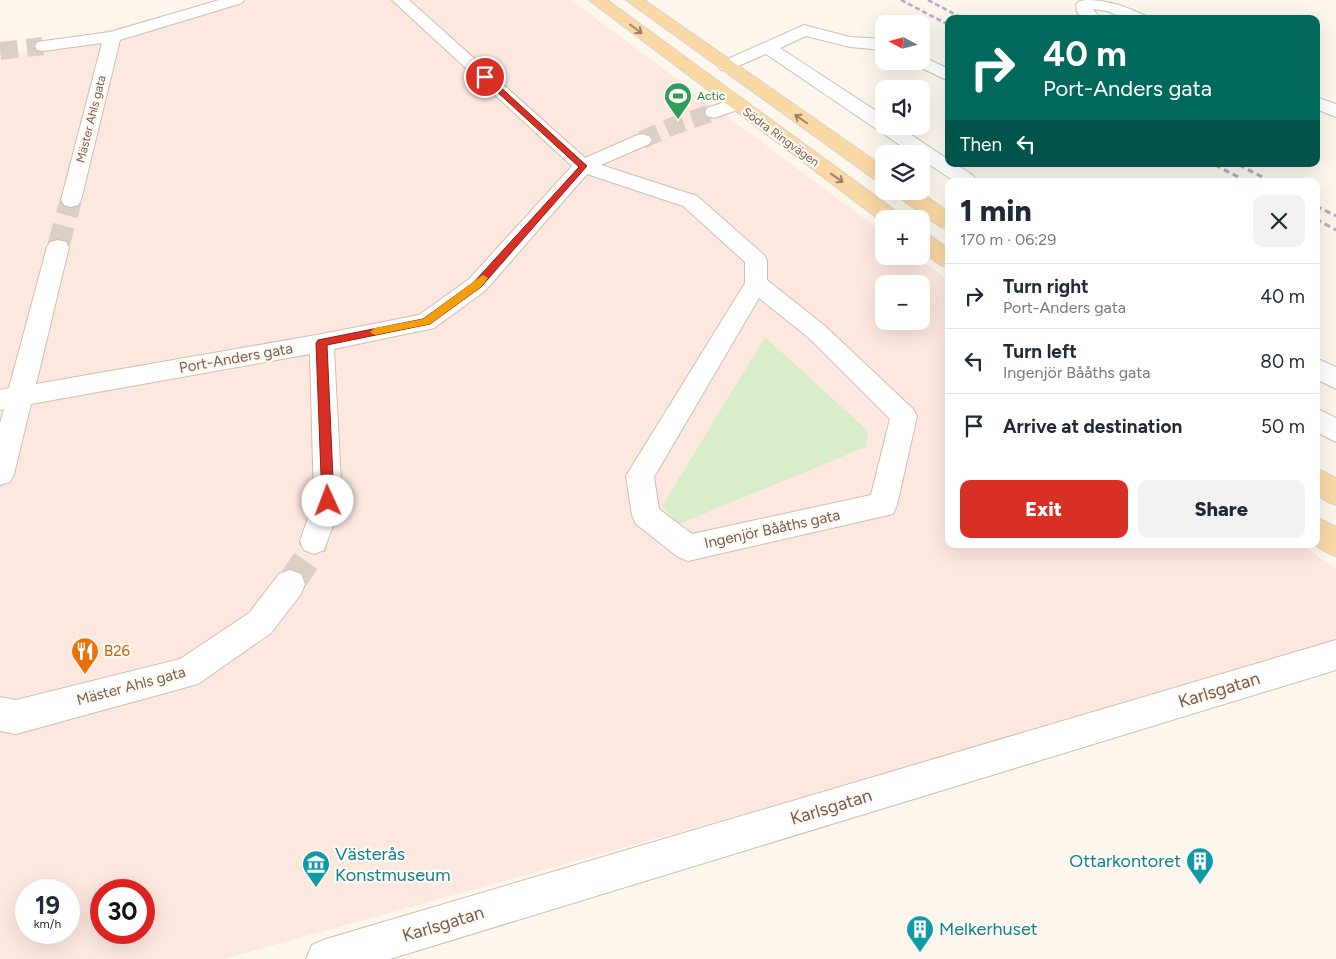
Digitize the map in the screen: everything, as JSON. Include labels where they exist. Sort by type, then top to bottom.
[{"type":"main road","name":"Södra Ringvägen","points":[[597,0],[881,210]]},
{"type":"main road","name":"Södra Ringvägen","points":[[634,0],[875,171]]},
{"type":"main road","points":[[736,104],[761,91]]},
{"type":"main road","points":[[917,200],[945,219]]},
{"type":"main road","points":[[930,246],[945,257]]},
{"type":"main road","points":[[1320,483],[1336,493]]},
{"type":"main road","points":[[1320,532],[1336,544]]},
{"type":"street","points":[[43,46],[112,37],[236,0]]},
{"type":"street","points":[[400,0],[583,166],[690,201],[756,260],[756,283]]},
{"type":"street","points":[[1088,15],[1085,12],[1084,5],[1092,1],[1109,2],[1133,15]]},
{"type":"street","points":[[727,66],[804,30],[850,42],[875,42]]},
{"type":"street","name":"Mäster Ahls gata","points":[[71,200],[112,37]]},
{"type":"street","points":[[767,48],[875,120]]},
{"type":"street","points":[[930,66],[945,74]]},
{"type":"street","points":[[714,112],[736,104]]},
{"type":"street","points":[[1320,104],[1336,111]]},
{"type":"street","points":[[898,135],[945,166]]},
{"type":"street","name":"Port-Anders gata","points":[[11,398],[322,343],[426,322],[477,285],[583,166],[642,140]]},
{"type":"street","points":[[946,167],[962,178]]},
{"type":"street","points":[[0,474],[11,398],[58,247]]},
{"type":"street","name":"Ingenjör Bååths gata","points":[[756,283],[816,332],[904,416],[883,505],[688,548],[646,515],[640,476],[756,283]]},
{"type":"street","points":[[314,541],[328,501],[322,343]]},
{"type":"street","points":[[1320,369],[1336,379]]},
{"type":"street","points":[[1320,421],[1336,431]]},
{"type":"street","name":"Mäster Ahls gata","points":[[0,714],[16,717],[187,673],[260,623],[290,584]]},
{"type":"street","name":"Karlsgatan","points":[[326,959],[1336,654]]},
{"type":"shaded area","points":[[223,0],[571,0],[875,226],[875,265],[927,265],[945,278],[945,548],[1307,548],[1336,569],[1336,649],[224,959],[0,959],[0,58]]},
{"type":"green space","points":[[765,337],[868,431],[866,447],[679,524],[662,506]]},
{"type":"tunnel","points":[[0,51],[43,46]]},
{"type":"tunnel","points":[[642,140],[673,126],[714,112]]},
{"type":"tunnel","points":[[58,247],[71,200]]},
{"type":"tunnel","points":[[290,584],[310,555],[314,541]]},
{"type":"railway","points":[[901,0],[945,23]]},
{"type":"railway","points":[[928,0],[956,15]]},
{"type":"railway","points":[[1219,167],[1240,178]]},
{"type":"railway","points":[[1243,167],[1264,178]]},
{"type":"railway","points":[[1320,208],[1336,216]]},
{"type":"railway","points":[[1320,221],[1336,230]]},
{"type":"slow traffic","points":[[375,332],[426,322],[477,285],[483,278]]},
{"type":"place","name":"Actic","points":[[678,120]]},
{"type":"place","name":"B26","points":[[85,675]]},
{"type":"place","name":"Ottarkontoret","points":[[1200,885]]},
{"type":"place","name":"Västerås Konstmuseum","points":[[316,888]]},
{"type":"place","name":"Melkerhuset","points":[[920,953]]},
{"type":"route","points":[[328,501],[322,343],[426,322],[477,285],[583,166],[485,77]]}]
